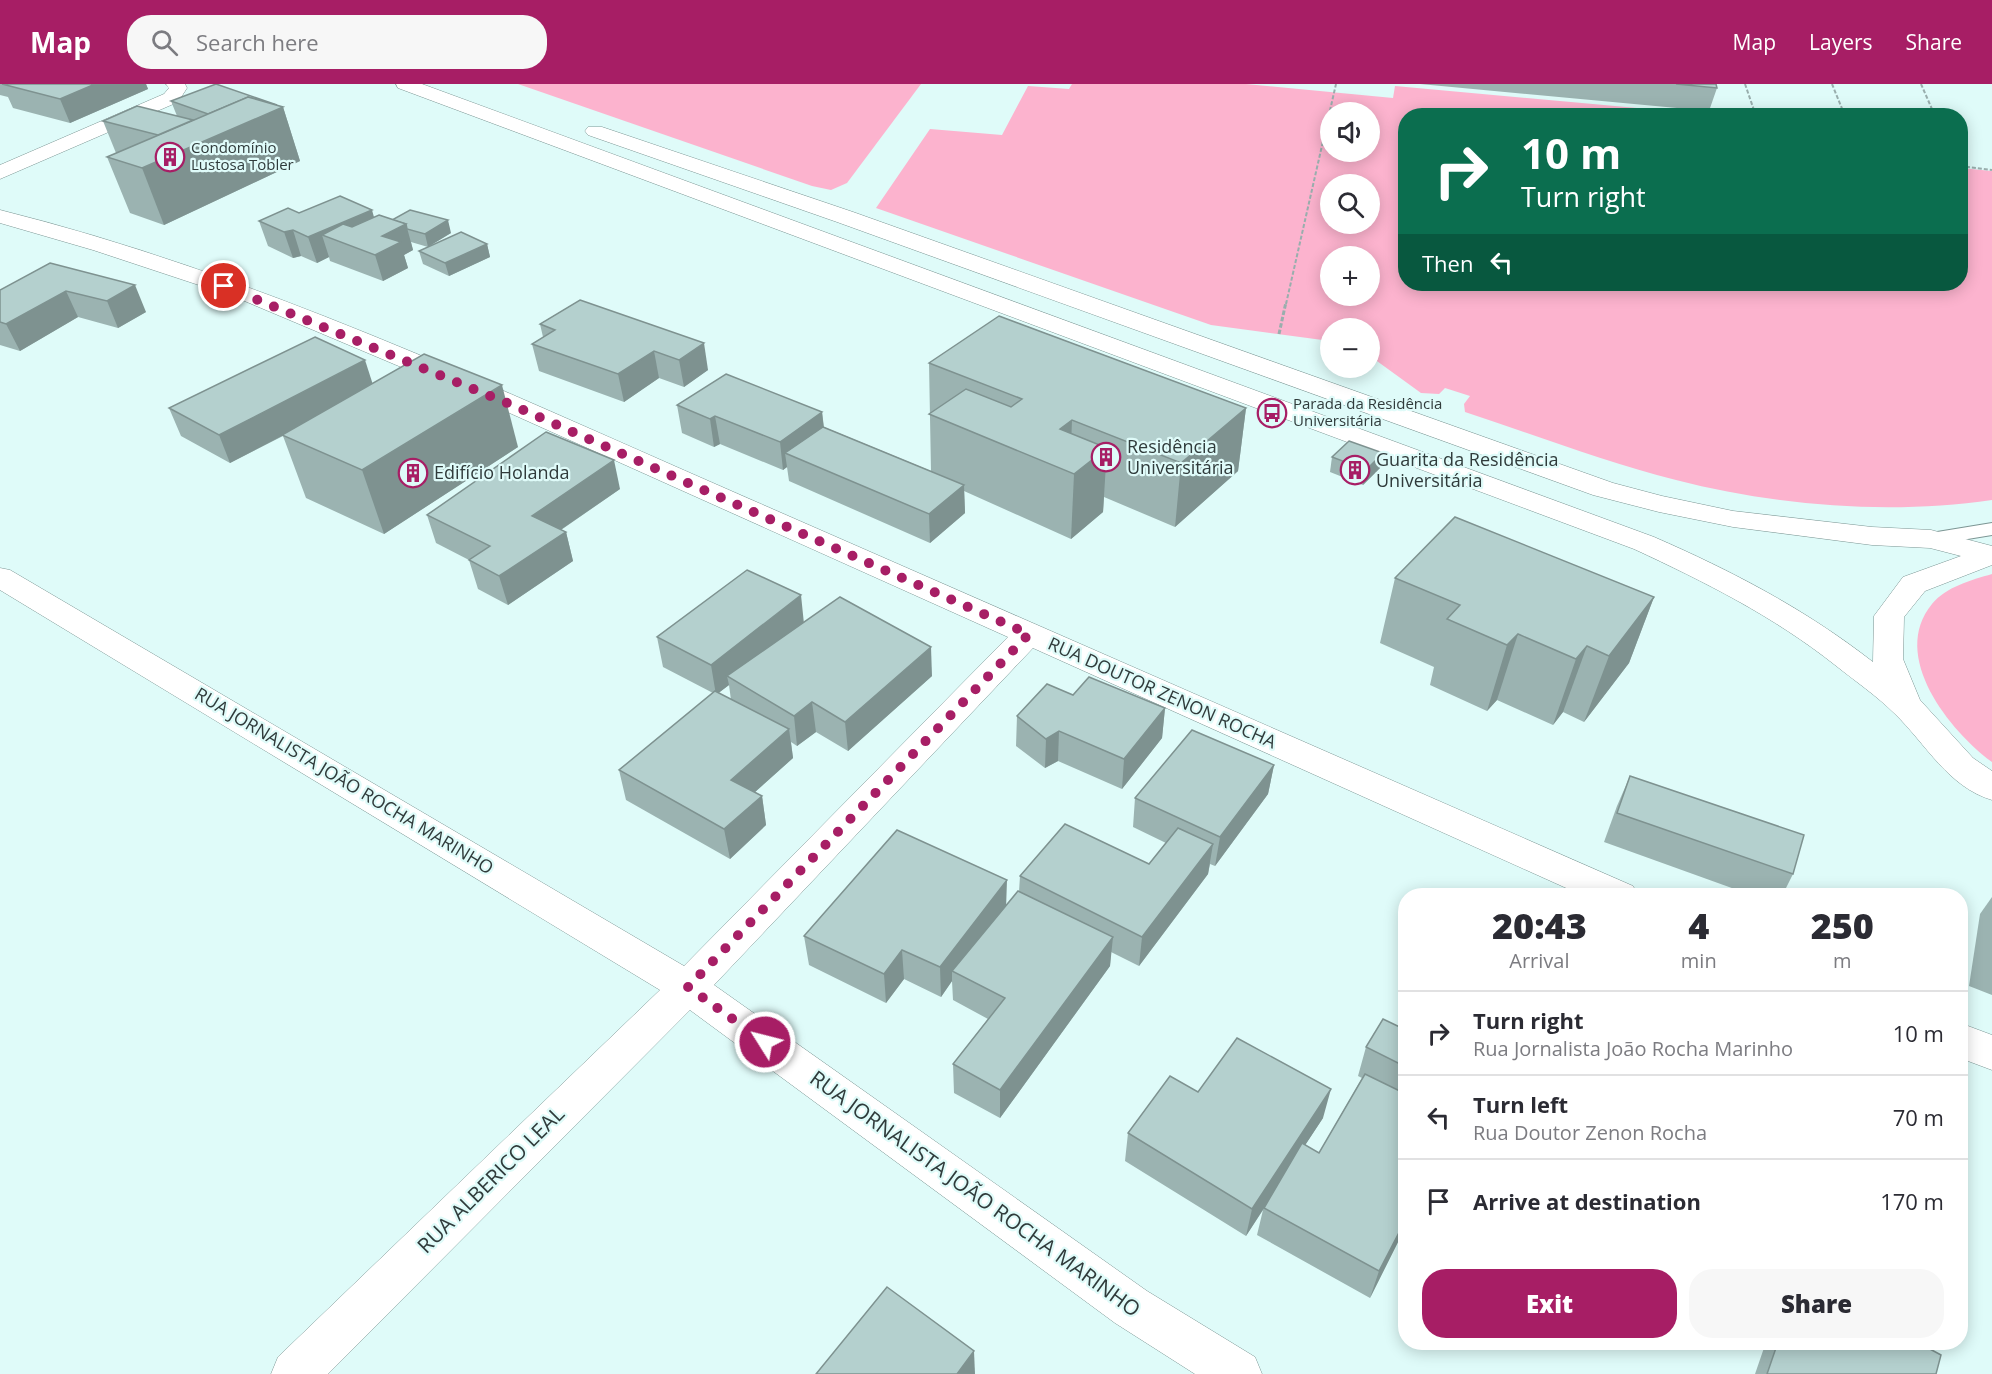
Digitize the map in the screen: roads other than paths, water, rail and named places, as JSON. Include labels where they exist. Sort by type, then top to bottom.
[{"type":"main road","points":[[0,173],[171,98],[178,88],[175,84]]},
{"type":"main road","points":[[405,84],[1644,543],[1711,572],[1759,598],[1808,629],[1906,705],[1961,767],[1992,788]]},
{"type":"main road","points":[[464,84],[1603,489],[1659,504],[1733,519],[1872,536],[1930,539],[1991,548]]},
{"type":"main road","name":"RUA DOUTOR ZENON ROCHA","points":[[0,216],[101,245],[243,292],[512,405],[1602,888]]},
{"type":"main road","points":[[1906,705],[1887,659],[1889,616],[1914,584],[1991,548]]},
{"type":"main road","name":"RUA JORNALISTA JOÃO ROCHA MARINHO","points":[[0,577],[688,987],[1131,1307],[1238,1374]]},
{"type":"main road","points":[[688,987],[1029,634]]},
{"type":"main road","name":"RUA ALBERICO LEAL","points":[[295,1374],[688,987]]},
{"type":"main road","points":[[1968,1043],[1992,1053]]},
{"type":"place","name":"Condomínio Lustosa Tobler","points":[[170,157]]},
{"type":"place","name":"Parada da Residência Universitária","points":[[1272,413]]},
{"type":"place","name":"Residência Universitária","points":[[1106,457]]},
{"type":"place","name":"Guarita da Residência Universitária","points":[[1355,470]]},
{"type":"place","name":"Edifício Holanda","points":[[413,473]]}]
